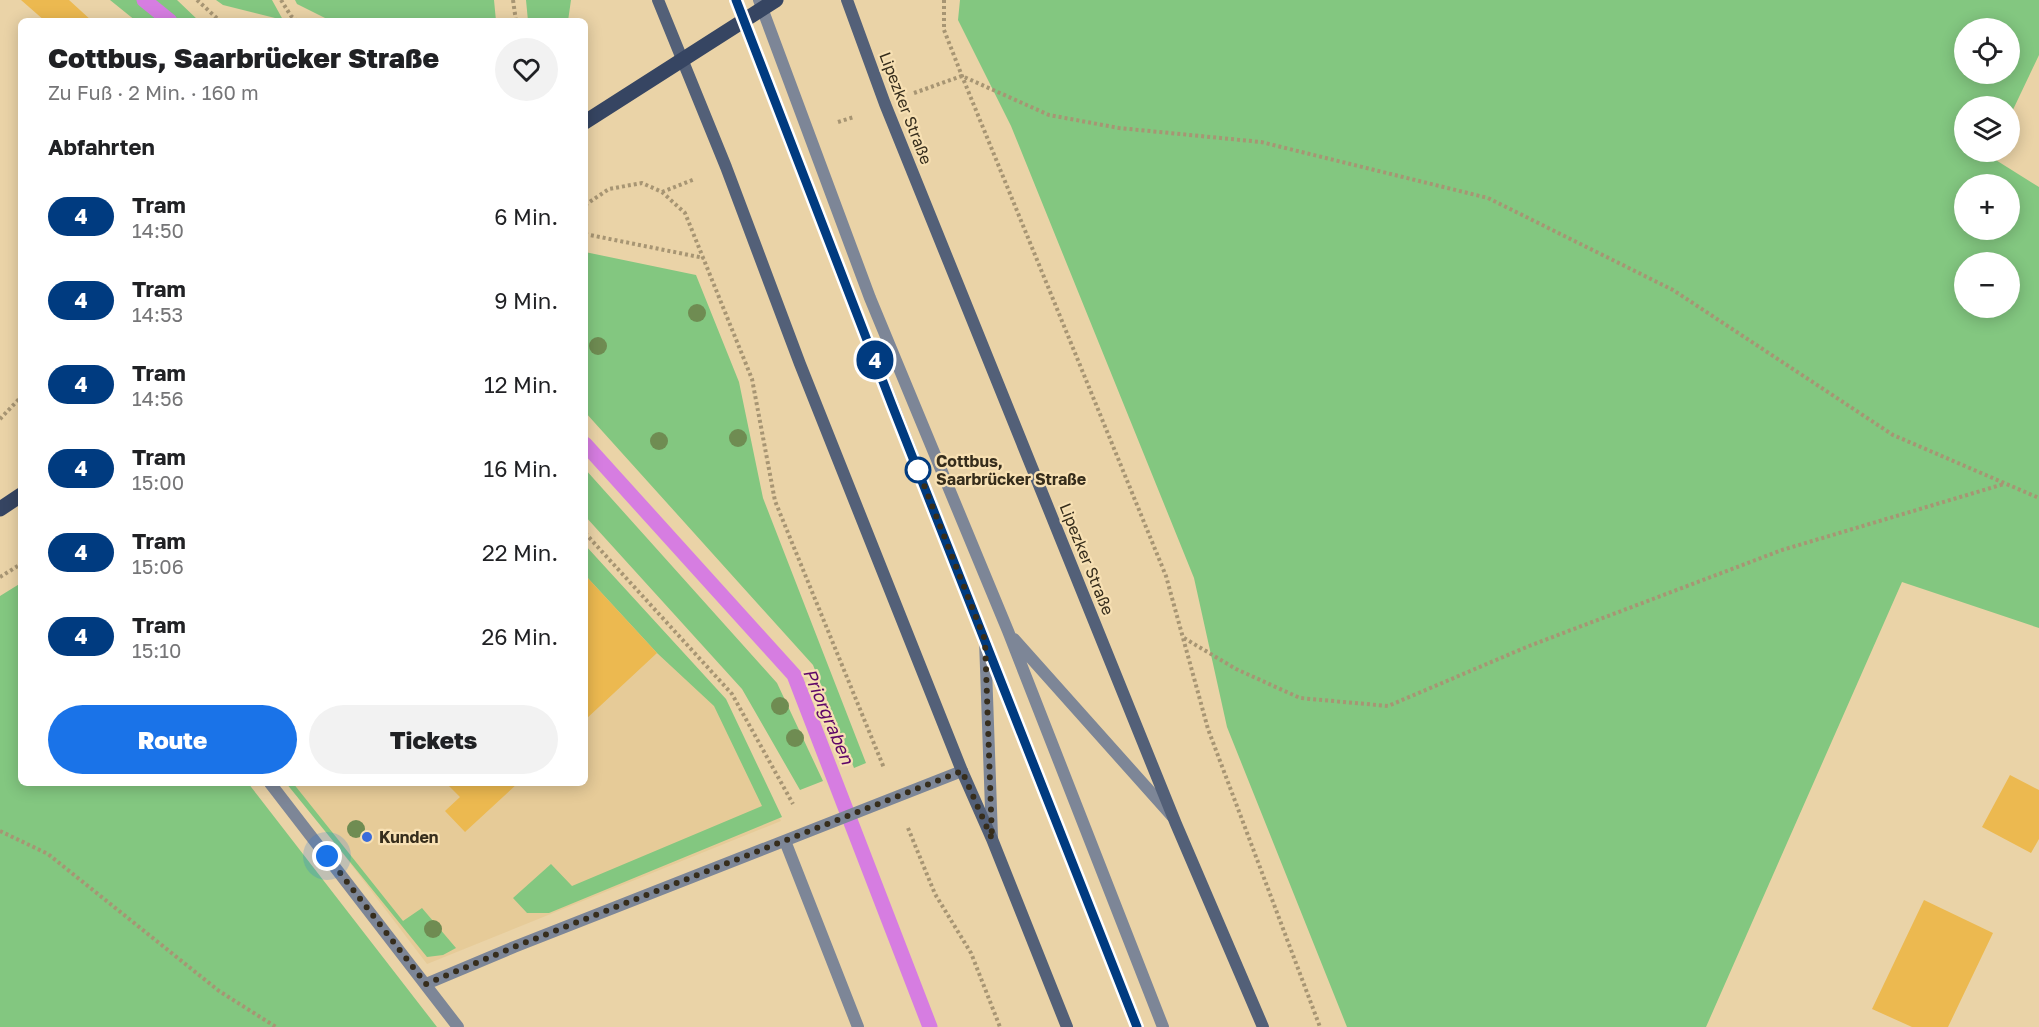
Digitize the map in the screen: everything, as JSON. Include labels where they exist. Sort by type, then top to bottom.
[{"type":"main road","points":[[658,0],[726,166],[800,364],[962,771],[992,839],[1067,1027]]},
{"type":"main road","points":[[588,120],[744,21],[761,4],[776,0]]},
{"type":"main road","name":"Lipezker Straße","points":[[848,0],[885,104],[1174,818],[1263,1027]]},
{"type":"main road","points":[[0,509],[18,497]]},
{"type":"lane","points":[[736,0],[985,640],[992,839]]},
{"type":"lane","points":[[761,4],[870,298],[1008,631],[1163,1027]]},
{"type":"lane","points":[[1008,631],[1174,818]]},
{"type":"lane","points":[[426,984],[514,947],[962,771]]},
{"type":"lane","points":[[272,786],[458,1027]]},
{"type":"lane","points":[[785,841],[858,1027]]},
{"type":"path","points":[[197,0],[217,18]]},
{"type":"path","points":[[281,0],[293,18]]},
{"type":"path","points":[[513,0],[516,18]]},
{"type":"path","points":[[945,0],[945,30],[1166,576],[1208,729],[1320,1027]]},
{"type":"path","points":[[934,85],[962,76],[1049,115],[1119,128],[1261,141],[1488,198],[1673,290],[1893,435],[2039,498]]},
{"type":"path","points":[[662,192],[693,180]]},
{"type":"path","points":[[588,203],[609,189],[642,183],[662,192],[685,213],[752,378],[775,501],[935,894],[971,953],[1000,1027]]},
{"type":"path","points":[[588,235],[704,258]]},
{"type":"path","points":[[0,419],[18,400]]},
{"type":"path","points":[[1183,638],[1236,669],[1300,698],[1388,706],[1529,646],[1782,550],[2005,484]]},
{"type":"path","points":[[588,536],[732,694],[795,807],[805,833]]},
{"type":"path","points":[[0,577],[18,566]]},
{"type":"path","points":[[0,831],[48,854],[219,991],[276,1027]]},
{"type":"shaded area","points":[[588,548],[724,701],[781,821],[427,964],[291,786],[588,786]]},
{"type":"green space","points":[[110,0],[177,0],[196,18],[132,18]]},
{"type":"green space","points":[[216,0],[272,0],[282,18],[275,18],[223,5]]},
{"type":"green space","points":[[295,0],[494,0],[496,18],[325,18],[297,4]]},
{"type":"green space","points":[[526,0],[571,0],[568,18],[528,18]]},
{"type":"green space","points":[[960,0],[2039,0],[2039,55],[2020,96],[1954,96],[1954,162],[1999,162],[2018,174],[1954,174],[1954,240],[2020,240],[2020,175],[2039,187],[2039,628],[1902,582],[1706,1027],[1347,1027],[1227,727],[1194,578],[1011,126],[958,20]]},
{"type":"green space","points":[[588,253],[696,275],[739,382],[763,498],[866,763],[854,768],[813,665],[588,415]]},
{"type":"green space","points":[[588,472],[777,683],[823,781],[800,790],[742,689],[588,519]]},
{"type":"green space","points":[[588,548],[726,699],[782,817],[549,913],[527,913],[513,898],[551,864],[572,886],[762,806],[714,706],[657,653],[588,578]]},
{"type":"green space","points":[[18,585],[18,786],[250,786],[437,1027],[0,1027],[0,596]]},
{"type":"green space","points":[[288,786],[295,786],[403,921],[422,908],[456,948],[443,955],[427,957]]},
{"type":"building","points":[[21,0],[69,0],[89,18],[42,18]]},
{"type":"building","points":[[588,578],[657,653],[588,717]]},
{"type":"building","points":[[2010,775],[2039,790],[2039,839],[2031,853],[1982,827]]},
{"type":"building","points":[[449,786],[515,786],[465,832],[445,811],[460,797]]},
{"type":"building","points":[[1924,900],[1993,933],[1948,1027],[1912,1027],[1872,1009]]},
{"type":"waterway","name":"Priorgraben","points":[[144,0],[166,18]]},
{"type":"waterway","name":"Priorgraben","points":[[588,447],[794,675],[930,1027]]},
{"type":"tram line","name":"4","points":[[736,0],[892,405],[1137,1027]]},
{"type":"tram line","points":[[985,640],[1137,1027]]},
{"type":"place","name":"Cottbus, Saarbrücker Straße","points":[[918,470]]},
{"type":"place","name":"Kunden","points":[[367,837]]},
{"type":"route","points":[[327,856],[426,984],[514,947],[962,771],[992,839],[985,640],[918,470]]}]
